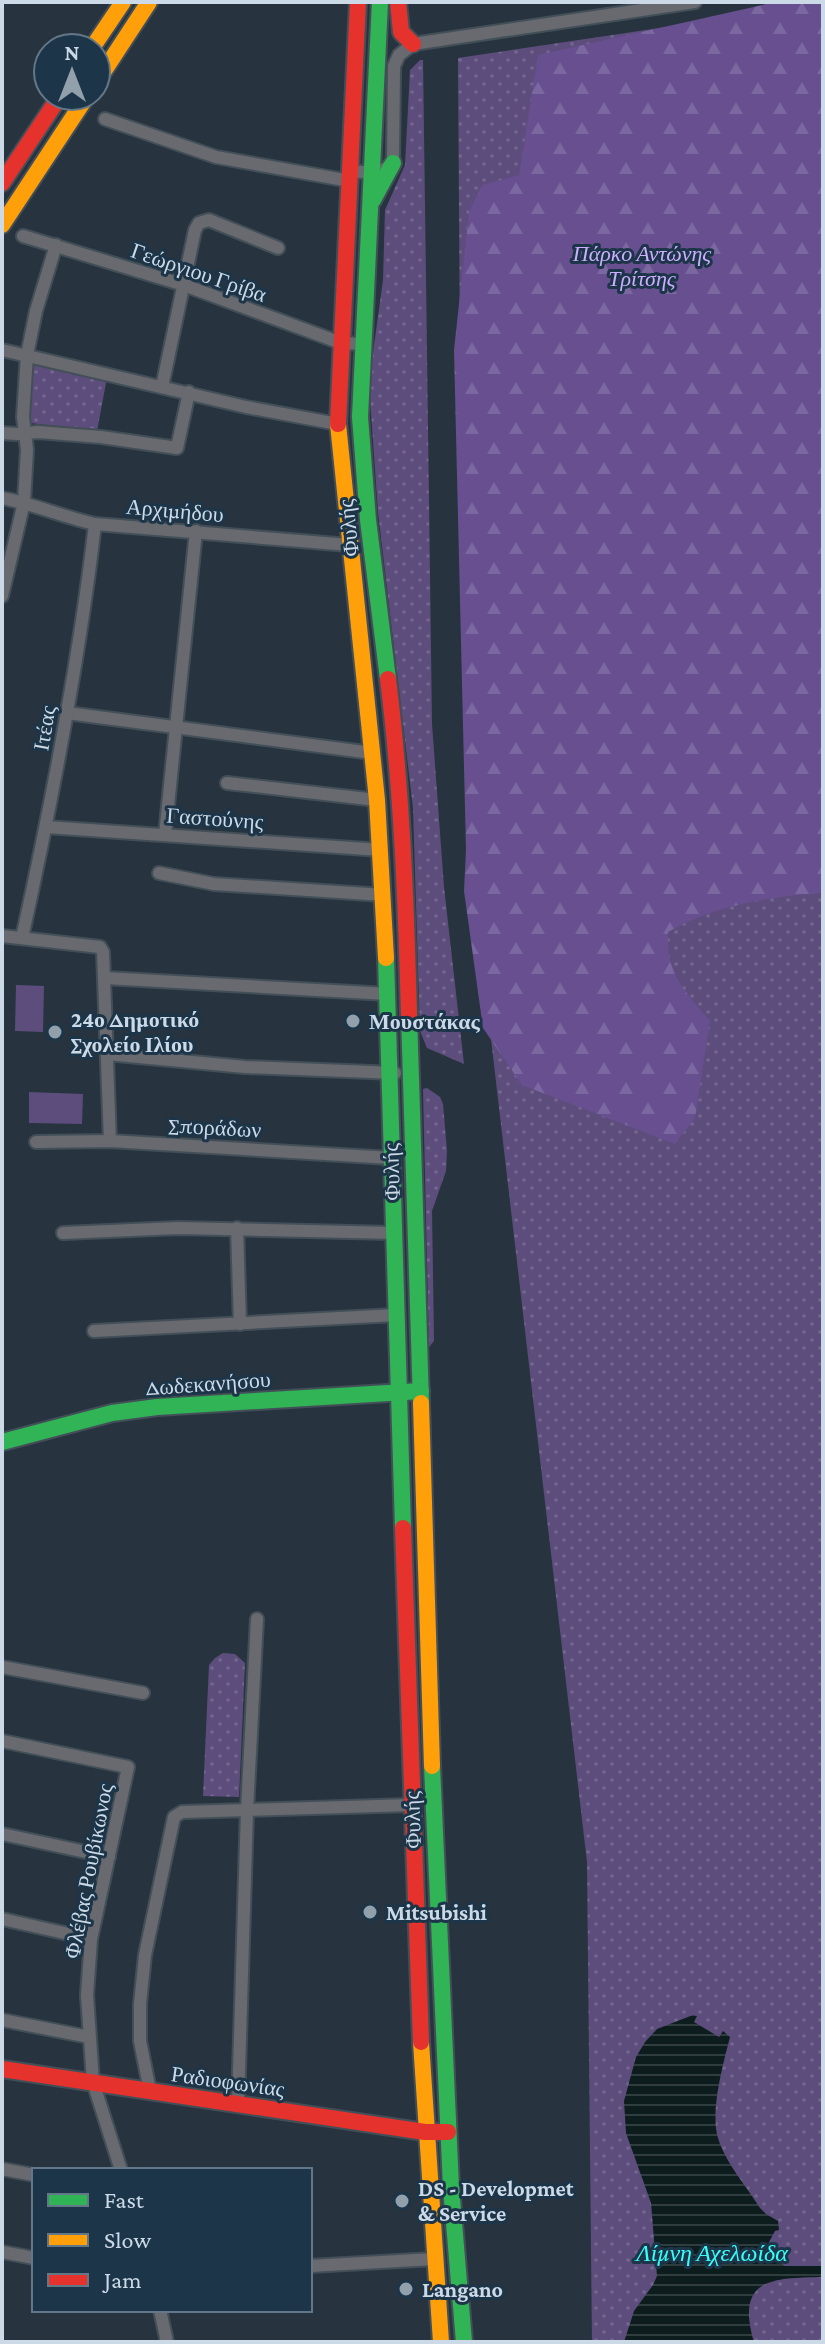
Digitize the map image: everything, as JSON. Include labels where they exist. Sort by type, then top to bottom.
[{"type":"main road","points":[[103,32],[123,2]]},
{"type":"main road","points":[[112,59],[149,2]]},
{"type":"main road","name":"Φυλής","points":[[358,2],[338,424],[384,895],[411,1805],[425,2132],[441,2342]]},
{"type":"main road","name":"Φυλής","points":[[380,2],[360,417],[368,520],[397,754],[404,852],[433,1805],[448,2132],[464,2342]]},
{"type":"main road","points":[[398,2],[400,34],[405,41],[413,44]]},
{"type":"main road","points":[[2,183],[49,112]]},
{"type":"main road","points":[[2,225],[76,112]]},
{"type":"main road","points":[[370,206],[393,163]]},
{"type":"main road","name":"Δωδεκανήσου","points":[[2,1442],[112,1413],[157,1407],[421,1391]]},
{"type":"main road","name":"Ραδιοφωνίας","points":[[2,2069],[425,2132],[448,2132]]},
{"type":"street","points":[[105,119],[216,157],[350,176],[371,173],[386,169],[393,163],[394,66],[399,55],[413,44],[695,2]]},
{"type":"street","points":[[352,154],[372,155],[386,149],[394,135]]},
{"type":"street","points":[[162,387],[199,223],[209,220],[278,248]]},
{"type":"street","name":"Γεώργιου Γρίβα","points":[[23,236],[184,285],[341,343],[362,344]]},
{"type":"street","points":[[2,596],[24,502],[23,417],[27,355],[36,311],[56,245]]},
{"type":"street","points":[[2,350],[246,407],[338,424]]},
{"type":"street","points":[[2,433],[101,437],[177,448],[189,392]]},
{"type":"street","name":"Αρχιμήδου","points":[[2,498],[95,524],[349,545]]},
{"type":"street","name":"Ιτέας","points":[[22,938],[67,713],[84,615],[95,524]]},
{"type":"street","points":[[165,835],[196,531]]},
{"type":"street","points":[[67,713],[372,753]]},
{"type":"street","points":[[227,783],[377,800]]},
{"type":"street","name":"Γαστούνης","points":[[46,827],[381,850]]},
{"type":"street","points":[[159,873],[214,884],[384,895]]},
{"type":"street","points":[[2,936],[100,947],[105,978],[110,1141]]},
{"type":"street","points":[[105,978],[388,994]]},
{"type":"street","points":[[107,1054],[245,1067],[410,1073]]},
{"type":"street","name":"Σποράδων","points":[[36,1142],[110,1141],[391,1158]]},
{"type":"street","points":[[63,1233],[237,1228],[393,1233]]},
{"type":"street","points":[[237,1228],[240,1324]]},
{"type":"street","points":[[94,1331],[396,1315]]},
{"type":"street","points":[[238,2104],[247,1810],[257,1619]]},
{"type":"street","points":[[2,1667],[143,1693]]},
{"type":"street","name":"Φλέβας Ρουβίκωνος","points":[[2,1741],[128,1767],[91,1939],[87,1995],[93,2082],[120,2168]]},
{"type":"street","points":[[150,2091],[140,2041],[139,2013],[145,1955],[174,1817],[182,1812],[411,1805]]},
{"type":"street","points":[[2,1834],[109,1857]]},
{"type":"street","points":[[2,1919],[91,1939]]},
{"type":"street","points":[[2,2020],[89,2037]]},
{"type":"street","points":[[2,2169],[32,2175]]},
{"type":"street","points":[[2,2252],[32,2258]]},
{"type":"street","points":[[312,2266],[434,2259]]},
{"type":"street","points":[[160,2312],[167,2342]]},
{"type":"green space","name":"Πάρκο Αντώνης Τρίτσης","points":[[775,2],[823,2],[823,2342],[592,2342],[587,1862],[474,893],[462,648],[458,58],[693,23]]},
{"type":"green space","points":[[776,2],[823,2],[823,893],[723,909],[668,932],[670,960],[678,981],[710,1021],[695,1118],[675,1144],[522,1085],[483,1028],[464,891],[466,850],[454,350],[469,212],[482,185],[519,175],[538,55]]},
{"type":"green space","points":[[423,60],[432,724],[444,887],[464,1064],[427,1048],[420,1031],[413,808],[378,512],[370,398],[383,280],[385,210],[405,165],[410,70]]},
{"type":"green space","points":[[35,362],[103,378],[106,383],[97,431],[30,423],[27,417],[31,365]]},
{"type":"green space","points":[[16,985],[44,986],[43,1032],[15,1031]]},
{"type":"green space","points":[[427,1088],[440,1097],[443,1104],[447,1151],[446,1171],[432,1211],[434,1341],[429,1347],[423,1089]]},
{"type":"green space","points":[[29,1092],[83,1094],[82,1124],[29,1123]]},
{"type":"green space","points":[[223,1653],[235,1654],[245,1663],[239,1797],[203,1796],[209,1665]]},
{"type":"water","name":"Λίμνη Αχελωίδα","points":[[697,2016],[694,2022],[719,2037],[723,2031],[730,2037],[716,2102],[718,2138],[731,2165],[760,2208],[778,2221],[779,2230],[775,2231],[768,2244],[773,2258],[785,2266],[823,2266],[823,2277],[774,2281],[762,2286],[754,2294],[750,2305],[749,2321],[754,2342],[624,2342],[634,2311],[657,2276],[651,2203],[626,2133],[624,2101],[636,2057],[645,2042],[657,2029]]},
{"type":"traffic: fast","points":[[380,2],[360,417],[368,520],[388,679]]},
{"type":"traffic: fast","points":[[373,200],[393,163]]},
{"type":"traffic: fast","points":[[386,958],[403,1528]]},
{"type":"traffic: fast","points":[[409,1015],[421,1403]]},
{"type":"traffic: fast","points":[[2,1442],[112,1413],[157,1407],[421,1391]]},
{"type":"traffic: fast","points":[[432,1766],[451,2187],[464,2342]]},
{"type":"traffic: slow","points":[[103,32],[123,2]]},
{"type":"traffic: slow","points":[[112,59],[149,2]]},
{"type":"traffic: slow","points":[[2,225],[76,112]]},
{"type":"traffic: slow","points":[[338,424],[377,800],[386,958]]},
{"type":"traffic: slow","points":[[421,1403],[432,1766]]},
{"type":"traffic: slow","points":[[421,2042],[441,2342]]},
{"type":"traffic: jam","points":[[338,424],[358,2]]},
{"type":"traffic: jam","points":[[398,2],[401,32],[413,44]]},
{"type":"traffic: jam","points":[[2,183],[49,112]]},
{"type":"traffic: jam","points":[[388,679],[400,805],[409,1015]]},
{"type":"traffic: jam","points":[[403,1528],[421,2042]]},
{"type":"traffic: jam","points":[[2,2069],[425,2132],[448,2132]]},
{"type":"place","name":"Μουστάκας","points":[[353,1021]]},
{"type":"place","name":"24ο Δημοτικό Σχολείο Ιλίου","points":[[55,1032]]},
{"type":"place","name":"Mitsubishi","points":[[370,1912]]},
{"type":"place","name":"DS - Developmet & Service","points":[[402,2201]]},
{"type":"place","name":"Langano","points":[[406,2289]]}]
